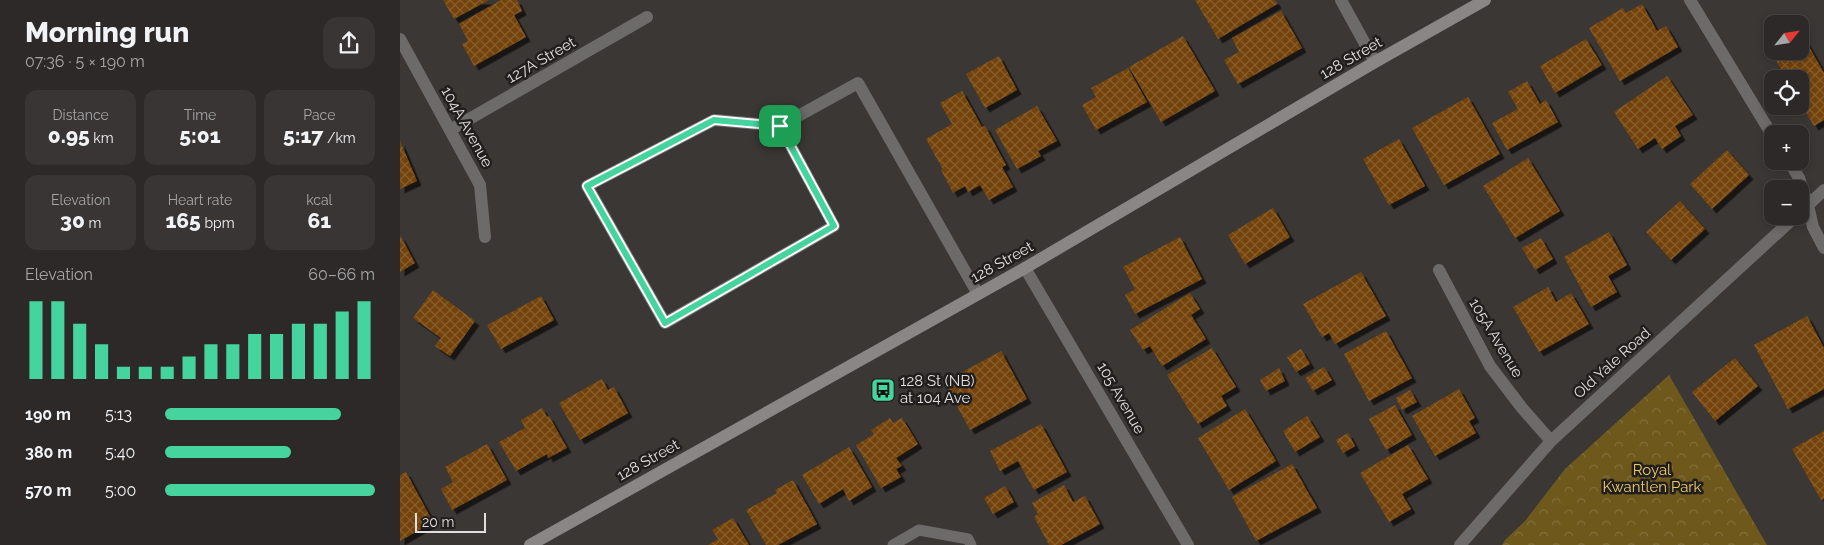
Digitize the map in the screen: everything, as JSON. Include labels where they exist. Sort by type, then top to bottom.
[{"type":"main road","name":"128 Street","points":[[530,545],[1025,268],[1375,62],[1485,0]]},
{"type":"street","points":[[1341,0],[1375,62]]},
{"type":"street","points":[[1690,0],[1766,125]]},
{"type":"street","name":"127A Street","points":[[450,130],[647,18]]},
{"type":"street","name":"104A Avenue","points":[[400,39],[480,185],[485,237]]},
{"type":"street","points":[[780,126],[834,226],[665,323],[587,186],[714,120],[780,126],[858,84],[978,294]]},
{"type":"street","points":[[1809,204],[1824,190]]},
{"type":"street","points":[[1809,219],[1824,248]]},
{"type":"street","name":"Old Yale Road","points":[[1460,545],[1552,441],[1786,225]]},
{"type":"street","name":"105 Avenue","points":[[1025,268],[1188,545]]},
{"type":"street","name":"105A Avenue","points":[[1439,270],[1490,366],[1522,408],[1552,441]]},
{"type":"lane","points":[[893,545],[919,530],[968,539],[971,545]]},
{"type":"green space","name":"Royal Kwantlen Park","points":[[1669,375],[1767,545],[1502,545],[1525,521],[1565,469]]},
{"type":"building","points":[[443,0],[489,0],[454,19]]},
{"type":"building","points":[[501,0],[517,0],[522,11],[514,15],[526,37],[474,66],[462,44],[468,41],[459,24]]},
{"type":"building","points":[[1195,0],[1275,0],[1277,4],[1218,39]]},
{"type":"building","points":[[1642,4],[1657,31],[1666,26],[1678,47],[1620,81],[1589,28],[1623,8],[1626,13]]},
{"type":"building","points":[[1281,11],[1302,48],[1238,84],[1224,60],[1239,52],[1232,38]]},
{"type":"building","points":[[1183,36],[1215,91],[1161,122],[1129,67]]},
{"type":"building","points":[[1586,39],[1602,65],[1555,93],[1540,66]]},
{"type":"building","points":[[1809,47],[1824,73],[1824,120],[1814,126],[1808,115],[1809,70],[1782,70],[1775,60],[1809,60]]},
{"type":"building","points":[[999,56],[1017,90],[985,108],[966,74]]},
{"type":"building","points":[[1128,68],[1147,102],[1096,130],[1082,105],[1096,97],[1091,88]]},
{"type":"building","points":[[1667,76],[1693,115],[1675,126],[1681,136],[1662,149],[1655,138],[1638,149],[1614,112]]},
{"type":"building","points":[[1527,81],[1540,104],[1546,100],[1558,122],[1507,150],[1492,123],[1518,109],[1508,92]]},
{"type":"building","points":[[962,91],[982,127],[985,126],[1006,165],[1002,167],[1013,187],[989,200],[980,185],[968,192],[965,186],[953,193],[926,139],[952,124],[940,103]]},
{"type":"building","points":[[1468,97],[1500,154],[1444,185],[1412,128]]},
{"type":"building","points":[[1037,106],[1057,141],[1038,151],[1041,156],[1017,169],[995,130]]},
{"type":"building","points":[[1399,139],[1425,186],[1389,205],[1363,159]]},
{"type":"building","points":[[400,141],[417,181],[400,189]]},
{"type":"building","points":[[1727,150],[1749,175],[1712,209],[1690,184]]},
{"type":"building","points":[[1528,158],[1560,211],[1515,238],[1483,186]]},
{"type":"building","points":[[1680,201],[1705,229],[1671,260],[1646,232]]},
{"type":"building","points":[[1273,208],[1290,237],[1245,264],[1228,235]]},
{"type":"building","points":[[1609,232],[1627,265],[1608,276],[1617,292],[1591,307],[1564,257]]},
{"type":"building","points":[[400,235],[415,263],[400,272]]},
{"type":"building","points":[[1180,237],[1202,279],[1135,314],[1125,295],[1135,289],[1123,267]]},
{"type":"building","points":[[1541,238],[1553,259],[1535,270],[1522,248]]},
{"type":"building","points":[[1361,272],[1386,316],[1335,344],[1329,333],[1322,337],[1303,304]]},
{"type":"building","points":[[1548,287],[1556,302],[1571,293],[1589,324],[1539,352],[1513,307]]},
{"type":"building","points":[[433,290],[475,321],[450,356],[435,346],[441,338],[413,318]]},
{"type":"building","points":[[1190,293],[1200,309],[1191,315],[1206,339],[1162,366],[1150,346],[1143,350],[1130,330]]},
{"type":"building","points":[[541,296],[554,320],[501,349],[487,325]]},
{"type":"building","points":[[1807,316],[1824,348],[1824,389],[1788,409],[1754,345]]},
{"type":"building","points":[[1386,331],[1412,378],[1369,401],[1344,354]]},
{"type":"building","points":[[1212,348],[1236,387],[1221,396],[1227,406],[1198,424],[1167,375]]},
{"type":"building","points":[[1301,349],[1310,364],[1296,372],[1287,357]]},
{"type":"building","points":[[1001,351],[1027,399],[970,430],[944,382]]},
{"type":"building","points":[[1735,358],[1758,386],[1715,421],[1692,392]]},
{"type":"building","points":[[1324,367],[1332,380],[1313,391],[1305,378]]},
{"type":"building","points":[[1279,368],[1285,381],[1266,391],[1260,380]]},
{"type":"building","points":[[602,379],[608,390],[614,387],[628,413],[580,440],[559,403]]},
{"type":"building","points":[[1459,389],[1475,418],[1469,421],[1476,433],[1435,456],[1412,416]]},
{"type":"building","points":[[1410,390],[1417,402],[1402,410],[1396,398]]},
{"type":"building","points":[[1395,405],[1412,435],[1386,450],[1369,419]]},
{"type":"building","points":[[542,408],[547,417],[549,416],[567,448],[548,458],[547,454],[516,471],[499,442],[525,428],[521,420]]},
{"type":"building","points":[[1245,409],[1276,461],[1229,490],[1198,438]]},
{"type":"building","points":[[1307,416],[1320,437],[1295,452],[1283,431]]},
{"type":"building","points":[[890,418],[893,423],[902,418],[918,444],[896,458],[902,466],[896,469],[901,477],[881,488],[856,445],[874,434],[871,430]]},
{"type":"building","points":[[1041,424],[1067,472],[1034,490],[1018,461],[1000,471],[990,451]]},
{"type":"building","points":[[1824,431],[1824,499],[1821,500],[1792,449]]},
{"type":"building","points":[[1348,433],[1355,446],[1343,453],[1336,440]]},
{"type":"building","points":[[487,444],[507,480],[452,510],[441,489],[453,482],[445,467]]},
{"type":"building","points":[[1408,445],[1428,479],[1402,494],[1411,509],[1389,522],[1360,473]]},
{"type":"building","points":[[849,447],[872,487],[849,501],[843,489],[819,504],[802,475]]},
{"type":"building","points":[[1292,464],[1317,508],[1256,541],[1232,497]]},
{"type":"building","points":[[406,472],[433,522],[400,541],[400,475]]},
{"type":"building","points":[[793,480],[817,524],[778,545],[766,545],[746,510],[777,493],[775,490]]},
{"type":"building","points":[[1064,485],[1073,502],[1085,496],[1100,524],[1061,545],[1049,545],[1034,517],[1038,514],[1032,503]]},
{"type":"building","points":[[1005,486],[1014,502],[993,514],[984,498]]},
{"type":"building","points":[[733,518],[749,545],[708,545],[718,539],[712,530]]},
{"type":"place","name":"128 St (NB) at 104 Ave","points":[[883,390]]},
{"type":"route","points":[[714,120],[780,126],[834,226],[665,323],[587,186],[714,120]]}]
